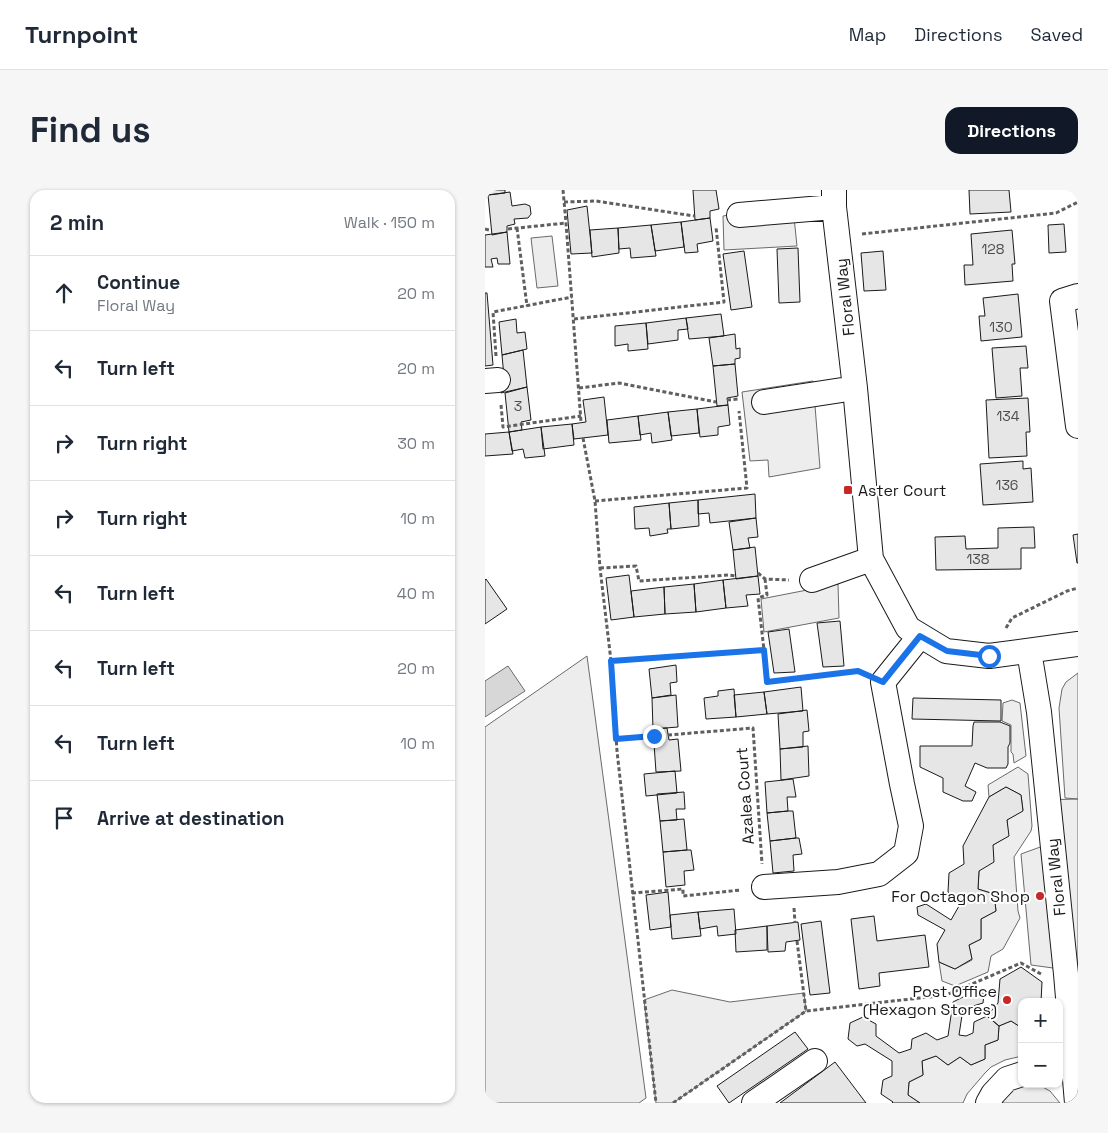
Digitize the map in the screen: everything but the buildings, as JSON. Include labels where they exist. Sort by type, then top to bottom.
[{"type":"street","name":"Floral Way","points":[[739,215],[834,198],[855,388],[871,559],[908,628],[947,651],[989,656],[1078,644]]},
{"type":"street","points":[[1078,296],[1062,302],[1078,426]]},
{"type":"street","points":[[763,402],[855,388]]},
{"type":"street","points":[[812,580],[871,559]]},
{"type":"street","points":[[764,887],[838,882],[879,874],[906,853],[911,826],[883,682],[920,636]]},
{"type":"street","name":"Floral Way","points":[[1029,651],[1039,712],[1066,974],[1072,1040],[1067,1067],[1077,1103]]},
{"type":"street","points":[[754,1103],[815,1061]]},
{"type":"street","points":[[987,1103],[1007,1079],[1018,1075]]},
{"type":"path","points":[[563,190],[581,422]]},
{"type":"path","points":[[564,202],[596,200],[694,216]]},
{"type":"path","points":[[861,226],[861,234],[1056,213],[1078,202]]},
{"type":"path","points":[[508,229],[566,222]]},
{"type":"path","points":[[574,319],[724,302],[716,223]]},
{"type":"path","points":[[517,228],[527,306]]},
{"type":"path","points":[[572,298],[493,312],[492,381],[503,427],[581,416]]},
{"type":"path","points":[[579,388],[619,383],[717,402]]},
{"type":"path","points":[[727,400],[738,400]]},
{"type":"path","points":[[595,501],[747,488],[739,409]]},
{"type":"path","points":[[583,438],[595,501],[611,661],[616,739],[656,1103]]},
{"type":"path","points":[[601,568],[636,566],[639,581],[736,576]]},
{"type":"path","points":[[758,573],[765,580],[767,596],[758,598],[767,682],[858,671],[883,682]]},
{"type":"path","points":[[765,580],[812,580]]},
{"type":"path","points":[[989,656],[1011,618],[1067,591],[1078,588]]},
{"type":"path","points":[[611,661],[764,650]]},
{"type":"path","name":"Azalea Court","points":[[668,735],[753,728],[764,887]]},
{"type":"path","points":[[616,739],[654,736]]},
{"type":"path","points":[[632,893],[683,889],[683,896],[764,887]]},
{"type":"path","points":[[797,941],[806,1011]]},
{"type":"path","points":[[673,1103],[806,1011],[946,995],[1021,963],[1044,976],[1066,974]]},
{"type":"shaded area","points":[[745,212],[794,217],[797,246],[724,250],[723,216]]},
{"type":"shaded area","points":[[552,236],[558,286],[537,288],[531,238]]},
{"type":"shaded area","points":[[813,381],[820,468],[769,477],[768,460],[750,461],[742,392]]},
{"type":"shaded area","points":[[838,584],[839,618],[764,632],[761,599]]},
{"type":"shaded area","points":[[587,656],[646,1098],[639,1103],[485,1103],[485,727]]},
{"type":"shaded area","points":[[508,666],[525,691],[485,717],[485,681]]},
{"type":"shaded area","points":[[1078,673],[1078,799],[1065,798],[1059,708],[1062,689],[1066,682]]},
{"type":"shaded area","points":[[1012,700],[1020,703],[1026,756],[1014,763],[1011,752],[1011,725],[1002,721],[1003,703]]},
{"type":"shaded area","points":[[1018,767],[1028,774],[1032,826],[1031,831],[1014,857],[1020,918],[1003,949],[991,956],[988,972],[955,986],[942,981],[939,962],[955,969],[972,960],[969,945],[981,939],[981,919],[996,911],[994,894],[978,889],[979,871],[993,845],[1008,836],[1007,820],[1023,810],[1021,795],[1006,787],[989,797],[988,785]]},
{"type":"shaded area","points":[[1078,799],[1078,1010],[1073,966],[1053,968],[1031,965],[1021,854],[1043,846],[1039,800]]},
{"type":"shaded area","points":[[672,990],[730,1002],[804,993],[806,1011],[673,1103],[656,1103],[644,1000]]},
{"type":"shaded area","points":[[1011,1021],[1018,1025],[1018,1057],[1005,1060],[991,1067],[967,1094],[963,1103],[920,1103],[908,1095],[909,1082],[923,1075],[922,1061],[936,1056],[948,1065],[960,1057],[971,1065],[985,1059],[985,1045],[998,1040],[999,1026]]},
{"type":"shaded area","points":[[1018,1087],[1044,1088],[1050,1091],[1060,1103],[992,1103]]},
{"type":"place","name":"Aster Court","points":[[848,490]]},
{"type":"place","name":"For Octagon Shop","points":[[1040,896]]},
{"type":"place","name":"Post Office (Hexagon Stores)","points":[[1007,1000]]},
{"type":"route","points":[[654,736],[616,739],[611,661],[764,650],[767,682],[858,671],[883,682],[920,636],[947,651],[989,656]]}]
